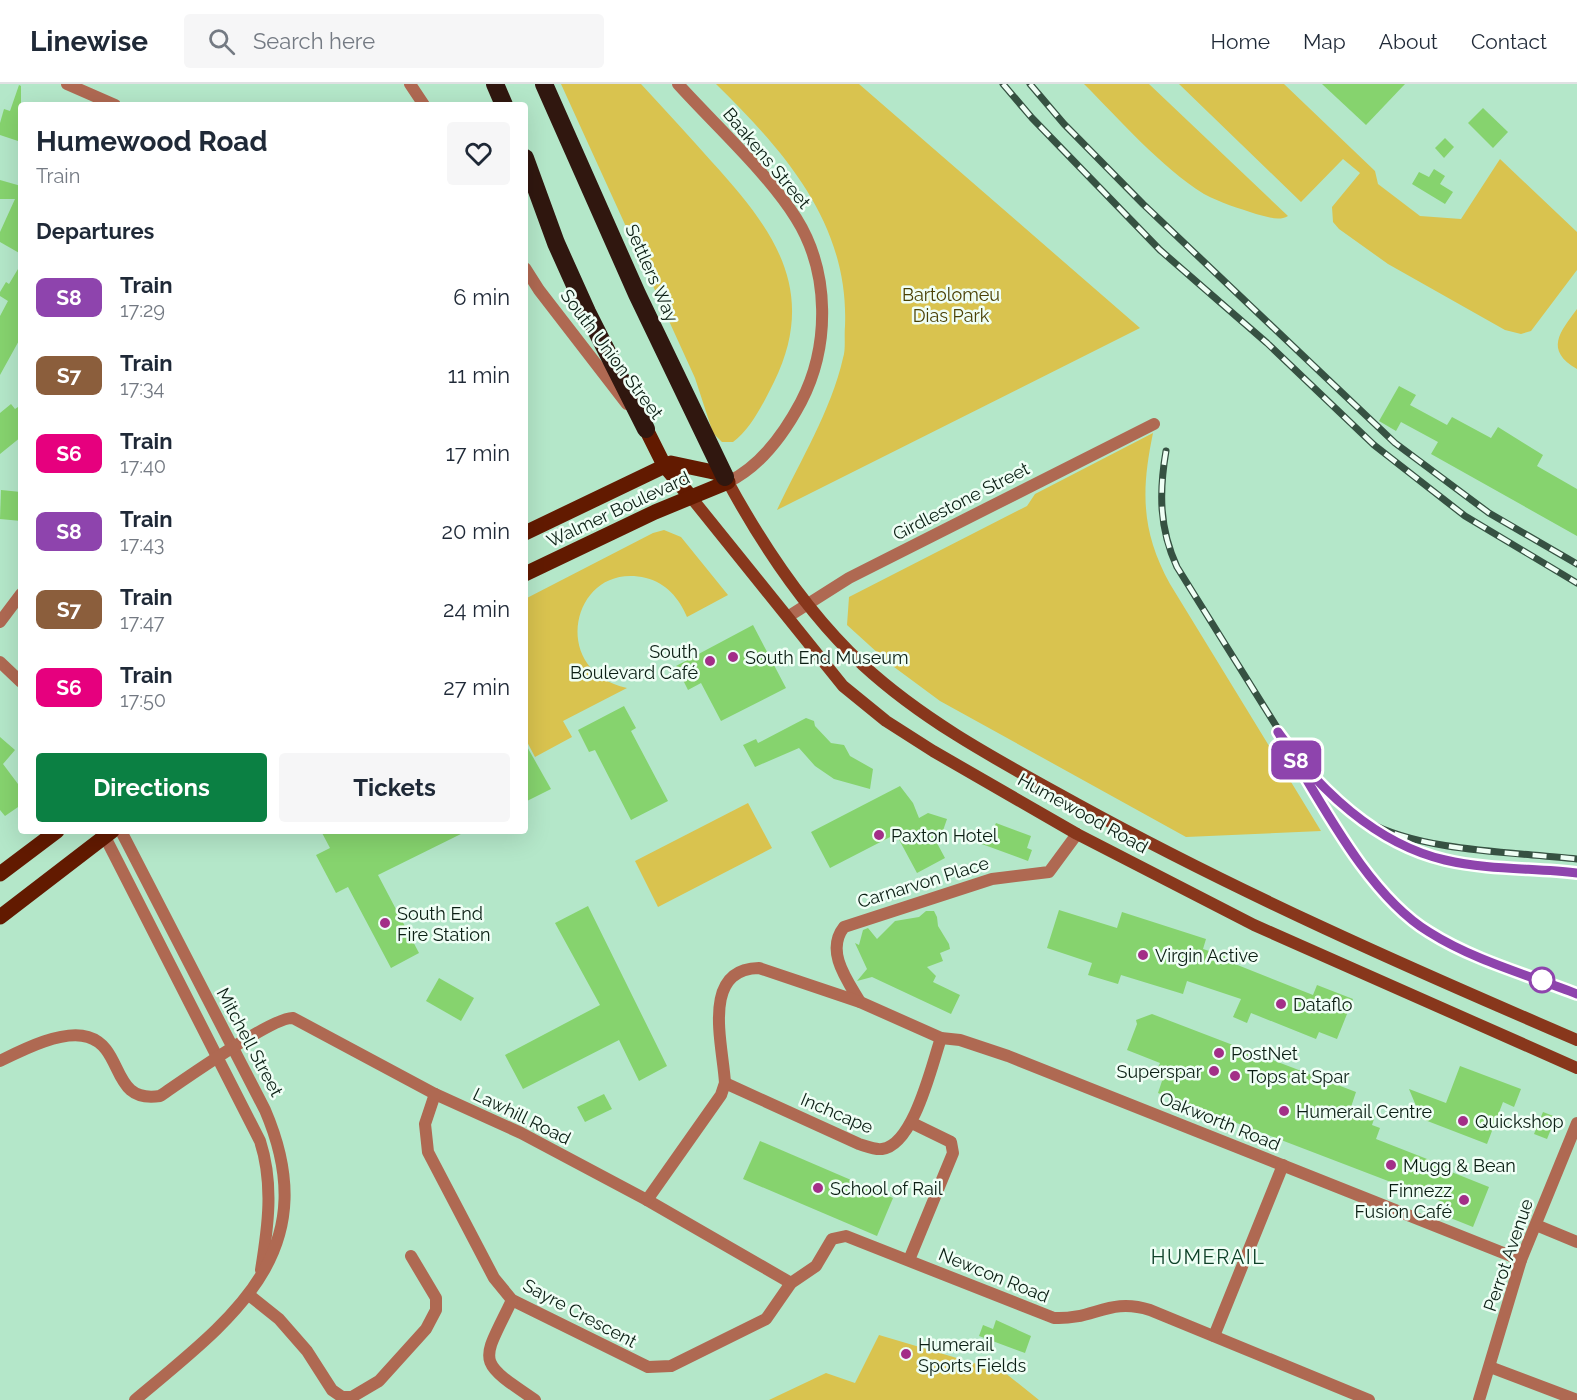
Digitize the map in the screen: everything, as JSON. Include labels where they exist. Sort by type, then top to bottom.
[{"type":"highway","points":[[495,84],[503,102]]},
{"type":"highway","name":"Settlers Way","points":[[544,84],[637,294],[727,479]]},
{"type":"highway","points":[[528,166],[574,283],[646,429]]},
{"type":"main road","name":"South Union Street","points":[[646,429],[664,465]]},
{"type":"main road","name":"Walmer Boulevard","points":[[528,532],[664,465],[678,464],[727,479]]},
{"type":"main road","name":"Humewood Road","points":[[664,465],[789,616],[843,686],[886,721],[933,751],[1077,834],[1254,925],[1577,1068]]},
{"type":"main road","name":"Walmer Boulevard","points":[[528,573],[727,479]]},
{"type":"main road","name":"Humewood Road","points":[[727,479],[755,531],[808,604],[862,665],[905,700],[952,732],[1054,791],[1255,897],[1432,978],[1577,1040]]},
{"type":"main road","points":[[0,874],[53,834]]},
{"type":"main road","points":[[0,917],[105,834]]},
{"type":"street","points":[[67,84],[108,102]]},
{"type":"street","points":[[410,84],[422,102]]},
{"type":"street","name":"Baakens Street","points":[[678,84],[767,182],[797,219],[814,259],[822,306],[819,354],[807,389],[796,410],[761,459],[742,475],[727,479]]},
{"type":"street","name":"South Union Street","points":[[528,273],[646,429]]},
{"type":"street","name":"Girdlestone Street","points":[[789,616],[849,578],[1154,424]]},
{"type":"street","points":[[0,622],[18,598]]},
{"type":"street","points":[[0,662],[18,679]]},
{"type":"street","name":"Mitchell Street","points":[[107,834],[254,1127],[266,1158],[270,1179],[267,1226],[259,1280]]},
{"type":"street","name":"Mitchell Street","points":[[123,834],[194,975],[235,1048],[275,1132],[285,1179],[283,1219],[278,1245],[249,1295],[221,1327],[135,1400]]},
{"type":"street","name":"Carnarvon Place","points":[[860,1002],[842,971],[835,948],[835,940],[844,927],[992,879],[1049,872],[1077,834]]},
{"type":"street","name":"Oakworth Road","points":[[725,1083],[718,1006],[727,981],[745,968],[759,968],[860,1002],[941,1038],[960,1040],[1008,1056],[1521,1260]]},
{"type":"street","name":"Lawhill Road","points":[[0,1061],[44,1042],[75,1035],[87,1036],[97,1040],[110,1056],[132,1093],[141,1098],[150,1098],[160,1096],[277,1020],[293,1018],[435,1094],[521,1133],[647,1200],[791,1283]]},
{"type":"street","name":"Inchcape","points":[[725,1083],[868,1147],[881,1149],[889,1147],[901,1137],[912,1123],[941,1038]]},
{"type":"street","points":[[647,1200],[715,1106],[725,1083]]},
{"type":"street","name":"Sayre Crescent","points":[[435,1094],[425,1124],[428,1152],[482,1259],[512,1300],[636,1363],[657,1368],[671,1366],[698,1355],[766,1319],[791,1283]]},
{"type":"street","points":[[909,1260],[953,1153],[951,1142],[912,1123]]},
{"type":"street","name":"Perrot Avenue","points":[[1479,1400],[1521,1260],[1577,1123]]},
{"type":"street","points":[[1214,1336],[1283,1165]]},
{"type":"street","points":[[1536,1225],[1577,1242]]},
{"type":"street","name":"Newcon Road","points":[[791,1283],[809,1273],[827,1245],[840,1236],[853,1238],[1054,1318],[1081,1317],[1118,1304],[1132,1304],[1369,1400]]},
{"type":"street","points":[[249,1295],[279,1319],[307,1351],[332,1390],[341,1398],[352,1397],[363,1393],[379,1381],[433,1319],[436,1298],[411,1256]]},
{"type":"street","points":[[512,1300],[490,1348],[489,1363],[494,1372],[535,1400]]},
{"type":"street","points":[[1490,1367],[1577,1400]]},
{"type":"green space","points":[[561,84],[641,84],[695,142],[754,212],[783,263],[790,290],[792,318],[787,349],[774,382],[761,406],[746,430],[733,442],[722,442],[713,433],[695,378]]},
{"type":"green space","name":"Bartolomeu Dias Park","points":[[716,84],[859,84],[1140,328],[777,510],[814,436],[838,378],[844,351],[843,289],[836,255],[824,223],[808,192],[766,136]]},
{"type":"green space","points":[[1084,84],[1149,84],[1288,216],[1276,219],[1256,214],[1204,194],[1157,157]]},
{"type":"green space","points":[[1179,84],[1284,84],[1375,171],[1378,184],[1420,216],[1461,219],[1500,159],[1577,232],[1577,270],[1531,331],[1521,334],[1505,330],[1388,264],[1339,229],[1333,222],[1332,207],[1360,173],[1343,159],[1301,202]]},
{"type":"green space","points":[[1577,309],[1577,369],[1561,355],[1558,340],[1565,325]]},
{"type":"green space","points":[[1153,433],[1145,492],[1149,528],[1160,565],[1321,831],[1186,837],[940,701],[890,664],[847,625],[849,597],[1027,506],[1035,494]]},
{"type":"green space","points":[[664,530],[681,537],[728,595],[687,617],[671,592],[653,580],[621,577],[601,585],[586,600],[579,620],[578,641],[586,661],[602,678],[627,688],[563,721],[572,737],[535,757],[528,744],[528,597],[653,533]]},
{"type":"green space","points":[[748,803],[772,848],[658,907],[635,861]]},
{"type":"green space","name":"Humerail Sports Fields","points":[[879,1335],[1004,1372],[1039,1400],[769,1400],[826,1373],[855,1383]]},
{"type":"building","points":[[1322,84],[1405,84],[1366,125]]},
{"type":"building","points":[[19,85],[21,86],[21,102],[18,102],[18,141],[0,135],[0,123],[4,109],[10,111]]},
{"type":"building","points":[[1483,108],[1508,132],[1493,148],[1468,123]]},
{"type":"building","points":[[1445,138],[1454,147],[1444,158],[1435,148]]},
{"type":"building","points":[[1434,169],[1445,176],[1440,184],[1453,192],[1445,204],[1412,184],[1419,172],[1429,177]]},
{"type":"building","points":[[0,180],[18,185],[18,252],[0,242],[0,232],[15,199],[0,199]]},
{"type":"building","points":[[18,269],[18,342],[0,375],[0,316],[8,301],[0,296],[0,292],[6,282],[9,284]]},
{"type":"building","points":[[1399,386],[1416,395],[1410,405],[1447,425],[1452,417],[1491,438],[1498,427],[1543,455],[1537,466],[1577,489],[1577,536],[1431,454],[1438,442],[1401,422],[1396,431],[1379,421]]},
{"type":"building","points":[[11,404],[15,409],[18,407],[18,439],[0,454],[0,413]]},
{"type":"building","points":[[1,490],[18,492],[18,521],[0,519]]},
{"type":"building","points":[[753,625],[786,688],[721,721],[701,683],[688,690],[676,666]]},
{"type":"building","points":[[624,706],[636,728],[631,731],[668,801],[631,820],[595,750],[589,752],[578,730]]},
{"type":"building","points":[[806,718],[814,721],[815,726],[831,743],[844,745],[850,756],[873,769],[870,789],[834,779],[815,766],[799,748],[755,767],[743,745],[756,739],[758,743]]},
{"type":"building","points":[[0,737],[15,750],[3,764],[18,784],[18,807],[5,816],[0,810]]},
{"type":"building","points":[[528,748],[551,789],[528,800]]},
{"type":"building","points":[[900,786],[913,803],[919,818],[928,813],[947,819],[938,845],[945,858],[917,873],[896,834],[830,868],[811,832]]},
{"type":"building","points":[[996,823],[1031,836],[1027,848],[1032,850],[1028,861],[979,843],[984,832],[991,834]]},
{"type":"building","name":"South End Fire Station","points":[[323,834],[461,834],[378,875],[419,953],[391,968],[348,887],[336,893],[316,855],[330,848]]},
{"type":"building","points":[[588,906],[667,1066],[639,1081],[619,1040],[523,1089],[505,1055],[600,1005],[555,923]]},
{"type":"building","name":"Virgin Active","points":[[1059,910],[1117,928],[1122,912],[1206,939],[1203,949],[1237,960],[1235,964],[1313,995],[1317,985],[1353,999],[1337,1039],[1319,1032],[1316,1039],[1251,1013],[1247,1023],[1233,1017],[1241,999],[1187,981],[1183,994],[1121,975],[1118,984],[1088,975],[1092,963],[1047,948]]},
{"type":"building","points":[[926,911],[934,911],[938,926],[949,944],[950,949],[940,953],[943,961],[927,967],[936,976],[933,982],[960,995],[951,1014],[872,977],[857,981],[867,969],[855,943],[859,945],[863,930],[868,928],[877,939],[895,921],[919,917]]},
{"type":"building","points":[[439,978],[474,998],[461,1021],[426,1001]]},
{"type":"building","name":"Humerail Centre","points":[[1152,1014],[1356,1092],[1351,1107],[1375,1116],[1372,1125],[1380,1128],[1376,1139],[1450,1168],[1449,1171],[1489,1187],[1473,1227],[1438,1213],[1443,1202],[1158,1093],[1162,1081],[1154,1077],[1160,1063],[1127,1050],[1137,1024],[1136,1020]]},
{"type":"building","points":[[1460,1066],[1521,1089],[1514,1107],[1503,1102],[1487,1144],[1417,1117],[1419,1113],[1409,1089],[1446,1103]]},
{"type":"building","points":[[604,1094],[612,1109],[585,1122],[577,1107]]},
{"type":"building","points":[[1543,1112],[1556,1117],[1547,1139],[1534,1134]]},
{"type":"building","name":"School of Rail","points":[[760,1141],[893,1198],[877,1236],[743,1179]]},
{"type":"building","points":[[996,1320],[1031,1336],[1025,1353],[979,1336],[983,1325],[993,1329]]},
{"type":"railway","points":[[1003,84],[1032,118],[1160,250],[1267,343],[1374,445],[1465,516],[1577,583]]},
{"type":"railway","points":[[1030,84],[1064,124],[1143,204],[1395,443],[1489,513],[1577,564]]},
{"type":"railway","points":[[1166,451],[1162,481],[1162,510],[1167,538],[1177,567],[1369,875],[1390,899],[1438,936],[1491,962],[1577,994]]},
{"type":"railway","points":[[1306,767],[1351,810],[1368,822],[1390,832],[1442,845],[1577,859]]},
{"type":"railway","points":[[1385,836],[1406,848],[1453,862],[1577,873]]},
{"type":"train","name":"S8","points":[[1577,873],[1448,861],[1402,846],[1339,801],[1293,752],[1278,732],[1369,876],[1396,908],[1428,932],[1449,944],[1577,994]]},
{"type":"place","name":"South End Museum","points":[[733,657]]},
{"type":"place","name":"South Boulevard Café","points":[[710,661]]},
{"type":"place","name":"Paxton Hotel","points":[[879,835]]},
{"type":"place","name":"South End Fire Station","points":[[385,923]]},
{"type":"place","name":"Virgin Active","points":[[1143,955]]},
{"type":"place","name":"Dataflo","points":[[1281,1004]]},
{"type":"place","name":"PostNet","points":[[1219,1053]]},
{"type":"place","name":"Superspar","points":[[1214,1071]]},
{"type":"place","name":"Tops at Spar","points":[[1235,1076]]},
{"type":"place","name":"Humerail Centre","points":[[1284,1111]]},
{"type":"place","name":"Quickshop","points":[[1463,1121]]},
{"type":"place","name":"Mugg & Bean","points":[[1391,1165]]},
{"type":"place","name":"School of Rail","points":[[818,1188]]},
{"type":"place","name":"Finnezz Fusion Café","points":[[1464,1200]]},
{"type":"place","name":"Humerail Sports Fields","points":[[906,1354]]},
{"type":"district","name":"HUMERAIL","points":[[1208,1257]]}]
